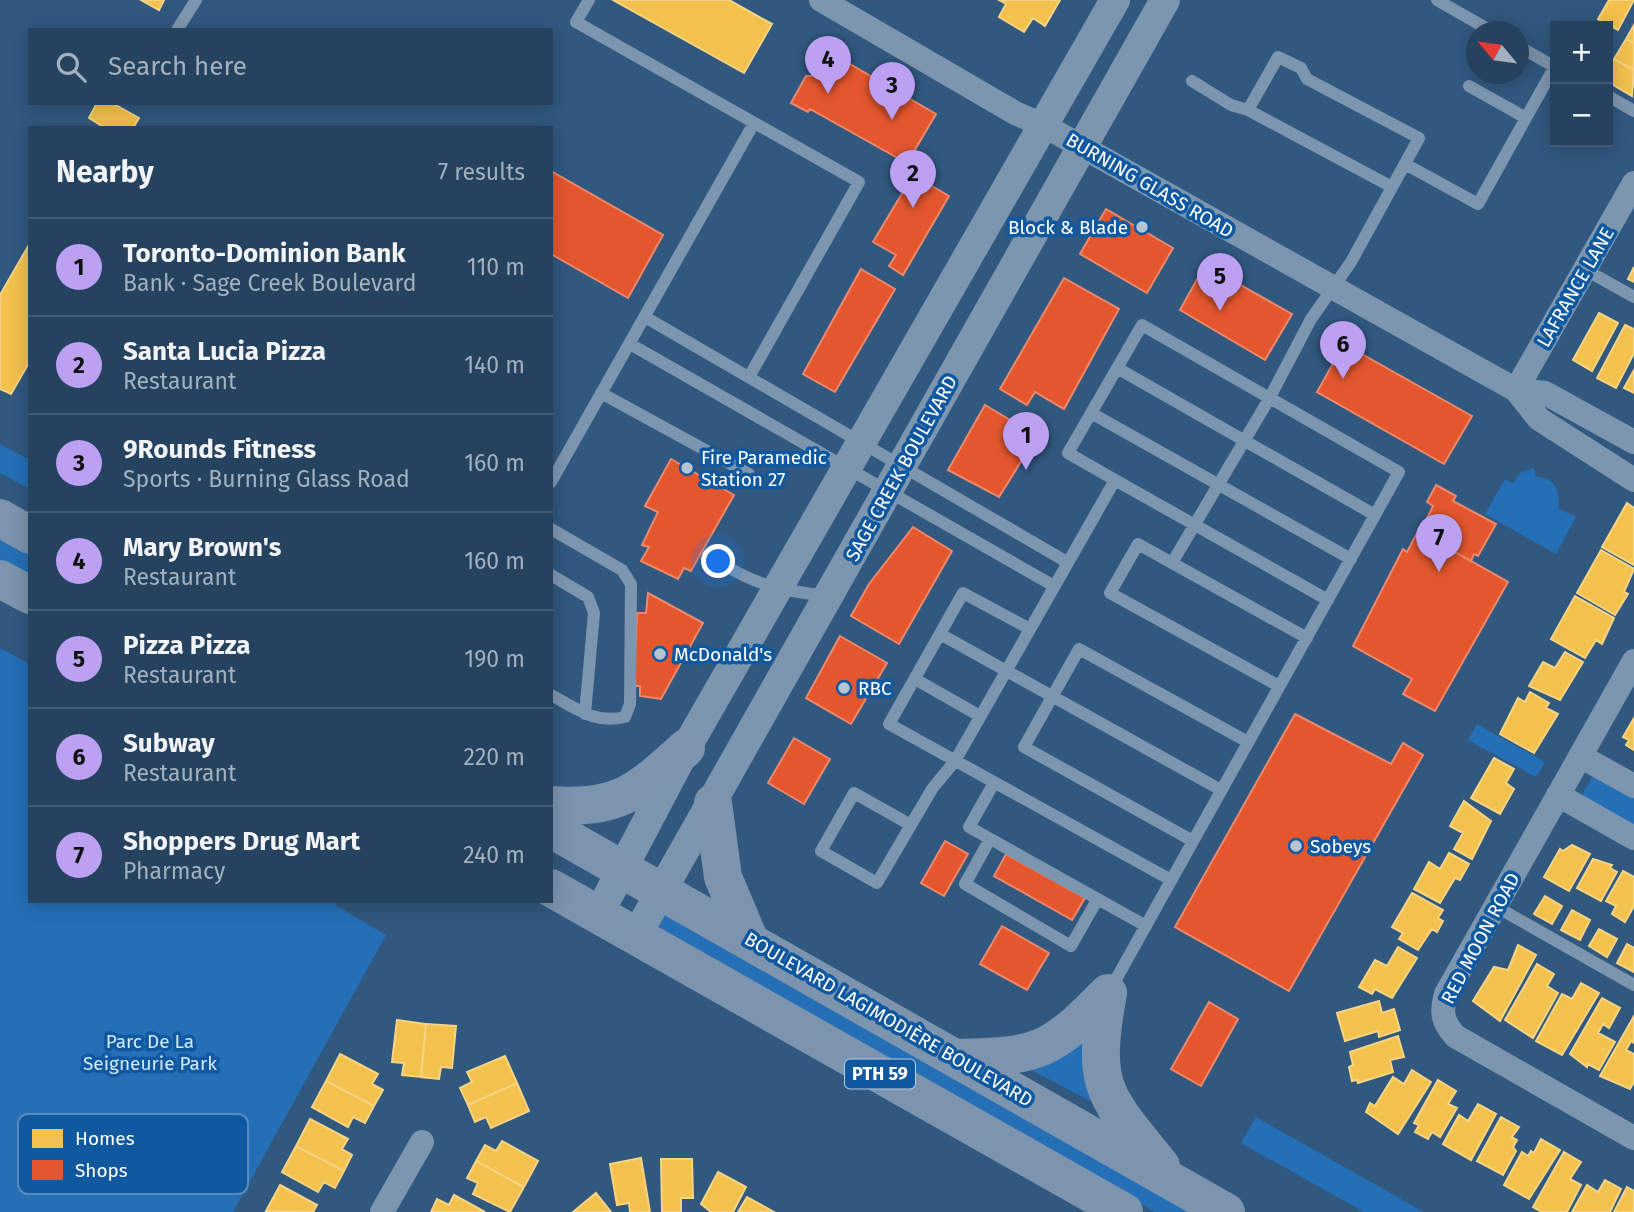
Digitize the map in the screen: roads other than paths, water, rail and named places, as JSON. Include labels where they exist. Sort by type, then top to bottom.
[{"type":"main road","points":[[0,518],[28,534]]},
{"type":"main road","points":[[0,579],[28,594]]},
{"type":"main road","points":[[553,805],[604,803],[641,788],[686,748]]},
{"type":"main road","points":[[713,803],[723,877],[749,939]]},
{"type":"main road","name":"BOULEVARD LAGIMODIÈRE BOULEVARD","points":[[553,830],[1226,1212]]},
{"type":"main road","name":"PTH 59","points":[[553,889],[1124,1212]]},
{"type":"main road","points":[[957,1058],[1009,1057],[1043,1048],[1066,1034],[1108,993]]},
{"type":"main road","points":[[1108,993],[1099,1051],[1104,1088],[1115,1110],[1173,1182]]},
{"type":"street","name":"BURNING GLASS ROAD","points":[[821,0],[1015,113],[1081,146],[1516,390],[1539,419],[1634,480]]},
{"type":"street","points":[[598,915],[686,748],[860,440],[1115,0]]},
{"type":"street","name":"SAGE CREEK BOULEVARD","points":[[636,936],[1165,0]]},
{"type":"street","name":"LAFRANCE LANE","points":[[1516,390],[1634,183]]},
{"type":"street","name":"BURNING GLASS ROAD","points":[[1516,390],[1545,393],[1634,442]]},
{"type":"street","name":"RED MOON ROAD","points":[[1634,661],[1446,994],[1442,1010],[1444,1023],[1463,1041],[1634,1138]]},
{"type":"street","points":[[1580,756],[1634,786]]},
{"type":"street","points":[[1558,795],[1634,838]]},
{"type":"street","points":[[383,1212],[422,1142]]},
{"type":"lane","points":[[178,28],[197,0]]},
{"type":"lane","points":[[589,0],[576,22],[859,182],[749,377]]},
{"type":"lane","points":[[1437,0],[1474,21]]},
{"type":"lane","points":[[1529,52],[1550,63]]},
{"type":"lane","points":[[1172,563],[1269,399],[1311,319],[1335,290],[1419,138],[1307,79],[1301,68],[1278,57],[1248,110]]},
{"type":"lane","points":[[1405,164],[1478,204],[1550,75]]},
{"type":"lane","points":[[1192,82],[1231,105],[1248,110],[1392,187]]},
{"type":"lane","points":[[1469,86],[1526,118]]},
{"type":"lane","points":[[1613,99],[1634,111]]},
{"type":"lane","points":[[553,478],[754,123]]},
{"type":"lane","points":[[1584,269],[1634,297]]},
{"type":"lane","points":[[645,317],[860,440],[895,479],[1054,586]]},
{"type":"lane","points":[[1108,993],[1307,638],[1399,472],[1142,326],[1068,453],[1328,600]]},
{"type":"lane","points":[[630,344],[846,466],[895,479],[1067,562]]},
{"type":"lane","points":[[1117,368],[1375,515]]},
{"type":"lane","points":[[601,393],[749,474]]},
{"type":"lane","points":[[1091,413],[1350,559]]},
{"type":"lane","points":[[911,825],[854,793],[821,851],[877,883],[911,825],[932,789],[955,761],[1115,480]]},
{"type":"lane","points":[[553,530],[622,570],[631,584],[630,704],[625,717],[607,721],[586,714],[553,696]]},
{"type":"lane","points":[[1279,686],[1110,593],[1138,544],[1307,638]]},
{"type":"lane","points":[[719,562],[753,582],[776,590],[829,597]]},
{"type":"lane","points":[[553,576],[588,597],[594,613],[586,714]]},
{"type":"lane","points":[[1030,629],[963,593],[889,724],[1171,880]]},
{"type":"lane","points":[[940,634],[1222,790]]},
{"type":"lane","points":[[1193,841],[1024,747],[1079,649],[1248,742]]},
{"type":"lane","points":[[915,679],[980,716]]},
{"type":"lane","points":[[994,783],[969,827],[1146,926]]},
{"type":"lane","points":[[990,839],[965,884],[1071,946],[1097,900]]},
{"type":"lane","points":[[1495,906],[1634,985]]},
{"type":"place","name":"Mary Brown's","points":[[828,94]]},
{"type":"place","name":"9Rounds Fitness","points":[[892,120]]},
{"type":"place","name":"Santa Lucia Pizza","points":[[913,208]]},
{"type":"place","name":"Block & Blade","points":[[1142,227]]},
{"type":"place","name":"Pizza Pizza","points":[[1220,311]]},
{"type":"place","name":"Subway","points":[[1343,379]]},
{"type":"place","name":"Fire Paramedic Station 27","points":[[687,468]]},
{"type":"place","name":"Toronto-Dominion Bank","points":[[1026,470]]},
{"type":"place","name":"Shoppers Drug Mart","points":[[1439,572]]},
{"type":"place","name":"McDonald's","points":[[660,654]]},
{"type":"place","name":"RBC","points":[[844,688]]},
{"type":"place","name":"Sobeys","points":[[1296,846]]},
{"type":"park label","name":"Parc De La Seigneurie Park","points":[[150,1052]]}]
